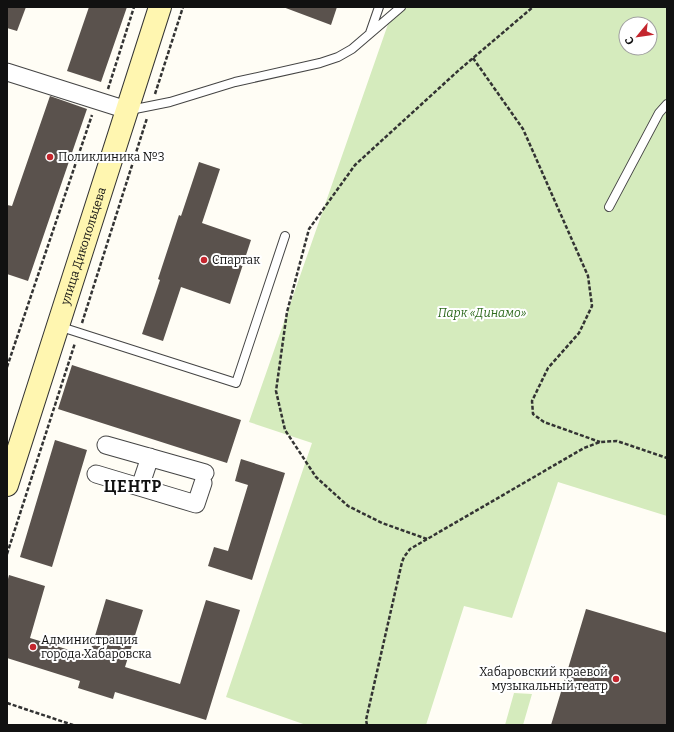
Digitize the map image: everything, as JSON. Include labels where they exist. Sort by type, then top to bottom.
[{"type":"main road","name":"улица Дикопольцева","points":[[7,485],[160,7]]},
{"type":"street","points":[[7,72],[127,110]]},
{"type":"street","points":[[96,474],[196,504],[204,478],[150,457],[106,445]]},
{"type":"street","points":[[140,487],[150,457]]},
{"type":"lane","points":[[368,36],[379,7]]},
{"type":"lane","points":[[127,110],[170,102],[235,82],[320,63],[338,57],[352,50],[401,7]]},
{"type":"lane","points":[[608,207],[659,113],[667,104]]},
{"type":"lane","points":[[57,326],[236,383],[285,236]]},
{"type":"path","points":[[7,367],[93,112],[110,86],[134,7]]},
{"type":"path","points":[[7,554],[183,7]]},
{"type":"path","points":[[427,540],[382,524],[348,506],[316,477],[285,430],[276,390],[287,312],[308,229],[355,165],[473,58],[533,7]]},
{"type":"path","points":[[473,58],[523,129],[588,276],[592,306],[579,333],[548,368],[532,401],[533,414],[544,422],[600,442]]},
{"type":"path","points":[[367,725],[366,720],[402,562],[410,550],[584,448],[600,442],[617,441],[667,458]]},
{"type":"path","points":[[7,704],[73,725]]},
{"type":"green space","name":"Парк «Динамо»","points":[[394,7],[667,7],[667,516],[558,482],[512,618],[464,606],[426,725],[306,725],[226,697],[312,443],[249,422]]},
{"type":"green space","points":[[514,693],[532,694],[523,725],[505,725]]},
{"type":"building","points":[[7,7],[26,7],[17,31],[7,28]]},
{"type":"building","points":[[89,7],[127,7],[101,82],[67,71]]},
{"type":"building","points":[[283,7],[337,7],[331,25]]},
{"type":"building","name":"Поликлиника №3","points":[[50,96],[87,109],[28,281],[7,274],[7,205],[12,206]]},
{"type":"building","name":"Спартак","points":[[199,162],[220,169],[202,223],[251,240],[230,304],[181,287],[163,341],[142,334],[179,215],[181,216]]},
{"type":"building","points":[[72,365],[241,420],[227,463],[58,409]]},
{"type":"building","points":[[55,440],[87,450],[52,567],[20,557]]},
{"type":"building","points":[[241,459],[285,473],[252,580],[208,566],[214,547],[228,551],[248,485],[235,481]]},
{"type":"building","name":"Администрация города Хабаровска","points":[[9,575],[45,586],[30,638],[89,656],[106,599],[143,610],[125,667],[180,684],[206,600],[240,610],[206,720],[115,692],[113,699],[78,688],[80,681],[7,658],[7,583]]},
{"type":"building","name":"Хабаровский краевой музыкальный театр","points":[[586,609],[667,633],[667,725],[551,725]]},
{"type":"place","name":"Поликлиника №3","points":[[50,157]]},
{"type":"place","name":"Спартак","points":[[204,260]]},
{"type":"place","name":"Администрация города Хабаровска","points":[[33,647]]},
{"type":"place","name":"Хабаровский краевой музыкальный театр","points":[[616,679]]},
{"type":"district","name":"ЦЕНТР","points":[[133,486]]}]
